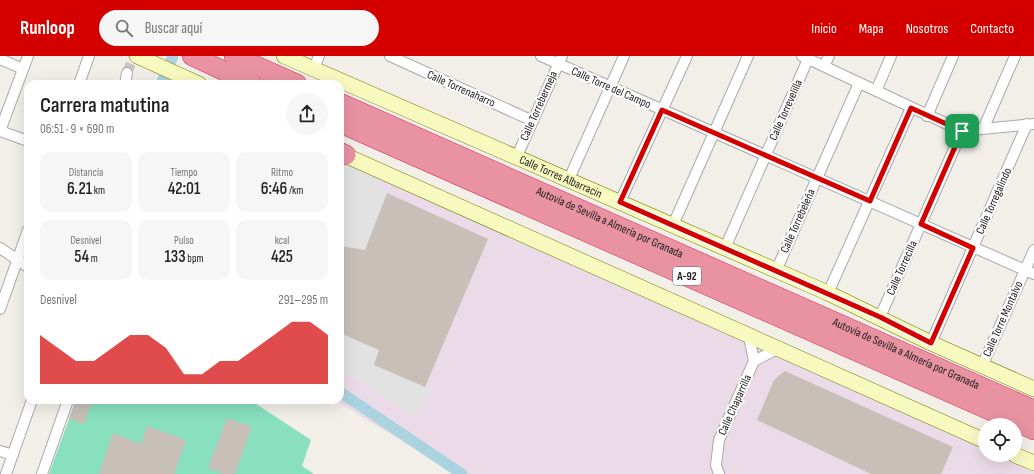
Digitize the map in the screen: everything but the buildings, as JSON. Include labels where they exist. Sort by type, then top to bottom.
[{"type":"highway","points":[[234,56],[288,80]]},
{"type":"highway","points":[[266,56],[315,69]]},
{"type":"highway","points":[[197,58],[218,80]]},
{"type":"highway","points":[[197,58],[244,80]]},
{"type":"highway","name":"Autovía de Sevilla a Almería por Granada","points":[[344,110],[1034,410]]},
{"type":"highway","name":"Autovía de Sevilla a Almería por Granada","points":[[344,110],[1034,430]]},
{"type":"highway","points":[[923,361],[1034,395]]},
{"type":"street","points":[[24,139],[0,131],[28,56]]},
{"type":"street","points":[[81,80],[89,56]]},
{"type":"street","points":[[137,56],[191,80]]},
{"type":"street","name":"Calle Torres Albarracín","points":[[284,56],[341,80]]},
{"type":"street","name":"Calle Torrenaharro","points":[[390,56],[533,121]]},
{"type":"street","name":"Calle Torre del Campo","points":[[541,56],[560,60],[610,88],[1030,272]]},
{"type":"street","points":[[569,179],[624,56]]},
{"type":"street","points":[[620,202],[687,56]]},
{"type":"street","points":[[673,225],[748,56]]},
{"type":"street","points":[[824,66],[829,56]]},
{"type":"street","points":[[876,91],[891,56]]},
{"type":"street","points":[[927,116],[953,56]]},
{"type":"street","points":[[984,127],[1015,56]]},
{"type":"street","points":[[0,58],[23,69]]},
{"type":"street","points":[[805,58],[962,131],[984,127],[1031,124]]},
{"type":"street","name":"Calle Torrevelilla","points":[[725,248],[805,58]]},
{"type":"street","name":"Calle Torrebermeja","points":[[517,156],[560,60]]},
{"type":"street","points":[[126,80],[127,73]]},
{"type":"street","name":"Calle Torres Albarracín","points":[[344,81],[517,156],[880,317],[931,343],[1034,389]]},
{"type":"street","name":"Calle Torrebeleña","points":[[776,271],[859,84]]},
{"type":"street","points":[[828,294],[911,108]]},
{"type":"street","name":"Calle Torregalindo","points":[[931,343],[973,248],[1031,124]]},
{"type":"street","name":"Calle Torrecilla","points":[[880,317],[962,131]]},
{"type":"street","points":[[344,154],[749,337],[978,438]]},
{"type":"street","points":[[0,309],[24,241]]},
{"type":"street","points":[[0,248],[24,264]]},
{"type":"street","name":"Calle Torre Montalvo","points":[[982,366],[1030,272],[1034,250]]},
{"type":"street","name":"Calle Chaparrilla","points":[[719,474],[716,465],[719,440],[754,361],[749,337]]},
{"type":"street","name":"Calle Chaparrilla","points":[[754,361],[777,349]]},
{"type":"street","points":[[6,474],[31,404]]},
{"type":"street","points":[[42,474],[67,404]]},
{"type":"street","points":[[0,451],[12,455]]},
{"type":"street","points":[[1022,458],[1034,463]]},
{"type":"shaded area","points":[[344,159],[978,442],[978,462],[1022,462],[1034,467],[1034,474],[457,474],[341,404],[344,404]]},
{"type":"shaded area","points":[[344,164],[371,175],[387,193],[365,250],[344,247]]},
{"type":"shaded area","points":[[344,335],[379,350],[374,366],[429,389],[416,417],[344,372]]},
{"type":"green space","points":[[75,404],[256,404],[311,440],[302,466],[314,474],[49,474]]},
{"type":"waterway","points":[[163,80],[173,56]]},
{"type":"waterway","points":[[344,395],[462,474]]},
{"type":"tunnel","points":[[127,73],[134,56]]},
{"type":"route","points":[[911,108],[962,131],[921,224],[973,248],[931,343],[880,317],[620,202],[662,110],[870,201],[911,108]]}]
